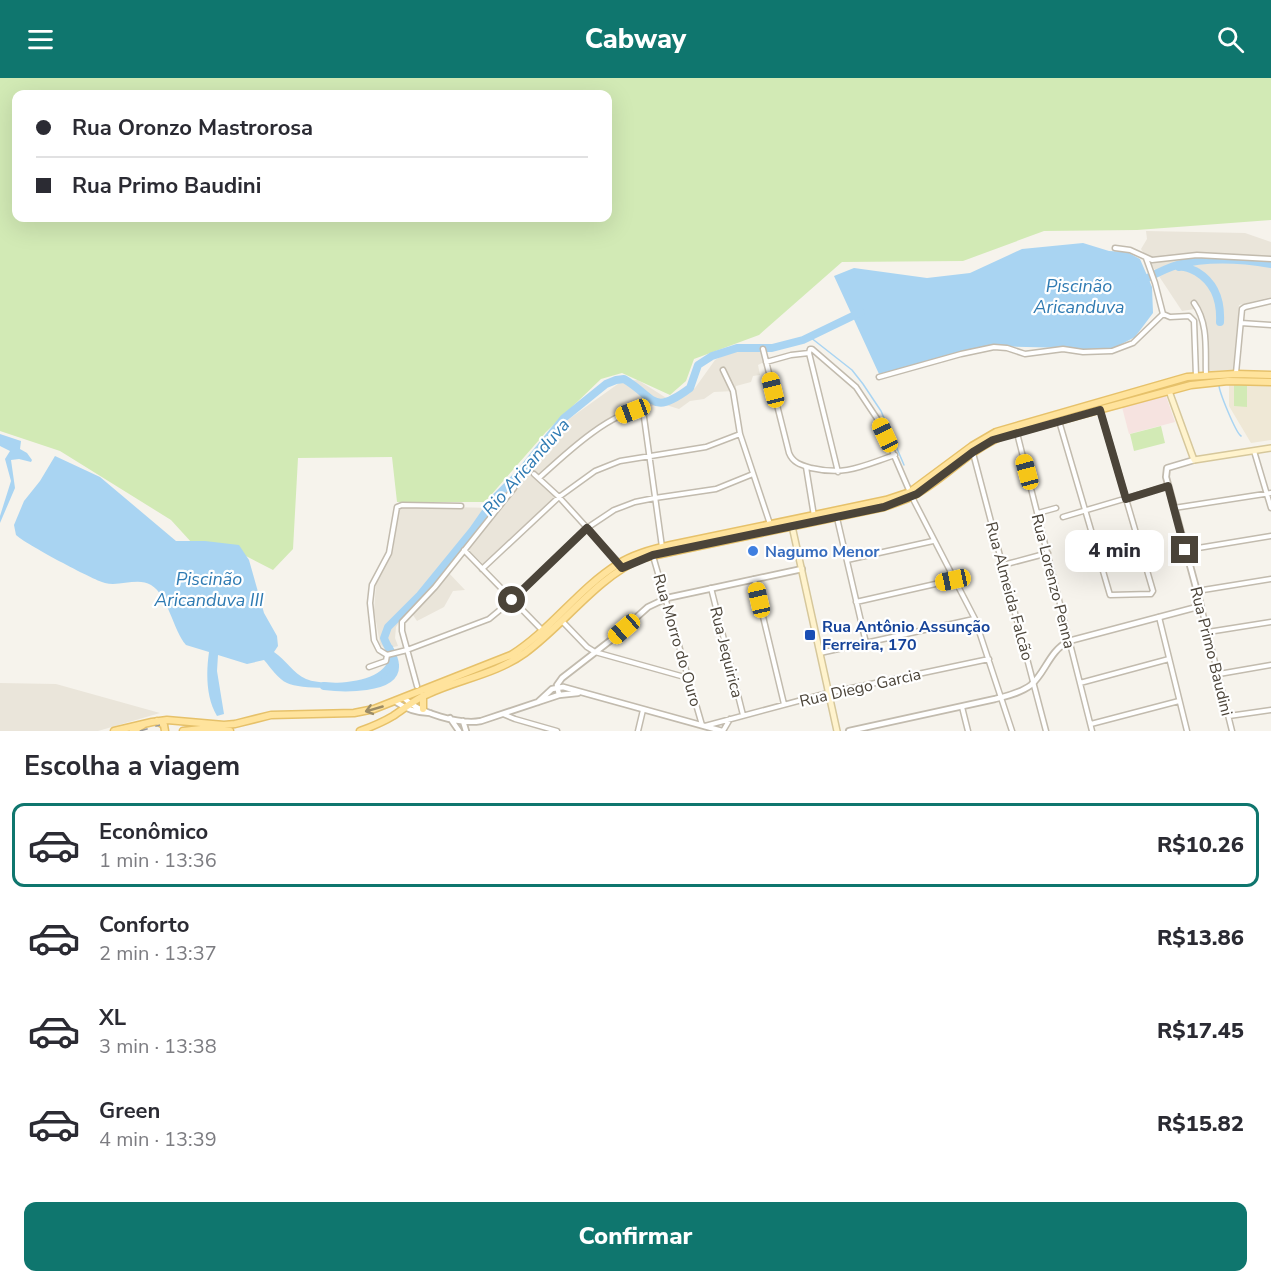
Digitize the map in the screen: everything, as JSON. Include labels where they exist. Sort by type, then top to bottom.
[{"type":"main road","points":[[360,731],[391,717],[423,696],[505,664],[526,652],[620,566],[653,555],[911,494],[972,446],[996,432],[1175,380],[1206,375],[1271,375]]},
{"type":"main road","points":[[1196,376],[1172,384],[1169,391],[1194,460],[1271,448]]},
{"type":"main road","points":[[114,731],[157,721],[234,724],[271,715],[354,714],[396,702],[499,661],[518,651],[543,631],[596,581],[636,555],[770,525],[884,507],[930,485],[973,452],[993,440],[1017,432],[1210,382],[1247,380],[1271,382]]},
{"type":"main road","points":[[792,523],[837,731]]},
{"type":"main road","points":[[423,696],[423,709]]},
{"type":"main road","points":[[157,721],[164,725],[165,731]]},
{"type":"main road","points":[[132,731],[146,723]]},
{"type":"main road","points":[[183,731],[201,729],[231,731]]},
{"type":"street","points":[[1115,249],[1130,250],[1152,260],[1197,255],[1271,259]]},
{"type":"street","points":[[1145,257],[1151,270],[1163,314]]},
{"type":"street","points":[[1236,374],[1242,309],[1271,301]]},
{"type":"street","points":[[1194,303],[1204,322],[1206,375]]},
{"type":"street","points":[[1163,314],[1170,317],[1189,316],[1194,321],[1196,376]]},
{"type":"street","points":[[879,377],[994,347],[1025,354],[1063,349],[1083,352],[1112,351],[1133,343],[1163,314]]},
{"type":"street","points":[[1241,322],[1271,325]]},
{"type":"street","points":[[763,349],[789,453],[796,463],[806,467],[838,472],[895,455]]},
{"type":"street","points":[[766,362],[809,353],[809,350],[812,350],[861,393],[875,414],[933,542],[975,619],[1012,731]]},
{"type":"street","points":[[809,353],[838,472]]},
{"type":"street","points":[[811,366],[824,360]]},
{"type":"street","points":[[723,370],[732,391],[740,434],[770,525]]},
{"type":"street","points":[[539,478],[576,444],[598,429],[621,416],[642,409],[662,548]]},
{"type":"street","points":[[1059,421],[1110,596],[1150,594],[1153,592],[1100,410]]},
{"type":"street","name":"Rua Lorenzo Penna","points":[[1017,432],[1092,731]]},
{"type":"street","points":[[482,569],[558,497],[602,468],[620,461],[706,447],[740,434]]},
{"type":"street","points":[[1254,451],[1269,493],[1271,508]]},
{"type":"street","name":"Rua Almeida Falcão","points":[[973,452],[1046,731]]},
{"type":"street","name":"Rua Primo Baudini","points":[[1194,460],[1167,468],[1166,477],[1232,731]]},
{"type":"street","points":[[806,467],[814,516]]},
{"type":"street","points":[[534,474],[587,528],[620,566]]},
{"type":"street","points":[[461,506],[402,505],[397,507],[389,553],[370,592],[374,640],[380,650],[389,654],[407,650],[489,619],[587,528],[620,507],[655,498],[716,489],[753,474]]},
{"type":"street","points":[[1063,517],[1168,486]]},
{"type":"street","points":[[417,686],[402,631],[403,620],[435,587],[514,488]]},
{"type":"street","points":[[1174,508],[1269,493]]},
{"type":"street","points":[[1038,513],[1056,508]]},
{"type":"street","points":[[837,516],[866,643]]},
{"type":"street","points":[[1185,550],[1271,536]]},
{"type":"street","points":[[847,560],[933,542]]},
{"type":"street","points":[[464,550],[543,631]]},
{"type":"street","points":[[1003,565],[1048,553]]},
{"type":"street","name":"Rua Morro do Ouro","points":[[653,555],[704,726]]},
{"type":"street","points":[[559,695],[557,687],[562,678],[648,607],[667,598],[802,569]]},
{"type":"street","points":[[754,579],[784,704]]},
{"type":"street","points":[[1197,591],[1271,579]]},
{"type":"street","points":[[856,602],[953,580]]},
{"type":"street","name":"Rua Jequirica","points":[[711,588],[743,715]]},
{"type":"street","points":[[849,731],[1002,697],[1029,687],[1057,649],[1069,641],[1201,606]]},
{"type":"street","points":[[1159,617],[1187,731]]},
{"type":"street","points":[[820,653],[975,619]]},
{"type":"street","points":[[562,620],[587,647],[595,652],[689,678]]},
{"type":"street","points":[[1208,632],[1271,622]]},
{"type":"street","points":[[369,667],[386,661],[389,654]]},
{"type":"street","name":"Rua Diego Garcia","points":[[704,726],[828,693],[989,659]]},
{"type":"street","points":[[1080,683],[1169,659]]},
{"type":"street","points":[[1219,675],[1271,665]]},
{"type":"street","points":[[538,702],[548,691],[557,687],[569,688],[722,731],[731,718]]},
{"type":"street","points":[[396,702],[423,713],[475,722],[559,695],[584,693]]},
{"type":"street","points":[[404,698],[407,706]]},
{"type":"street","points":[[1091,724],[1179,701]]},
{"type":"street","points":[[407,706],[430,713]]},
{"type":"street","points":[[962,707],[969,731]]},
{"type":"street","points":[[638,731],[643,710]]},
{"type":"street","points":[[1229,716],[1271,710]]},
{"type":"street","points":[[503,714],[556,731]]},
{"type":"street","points":[[450,718],[459,731]]},
{"type":"street","points":[[463,721],[466,731]]},
{"type":"shaded area","points":[[1146,231],[1245,233],[1271,242],[1271,297],[1239,305],[1233,370],[1207,371],[1202,319],[1195,309],[1182,311],[1141,249],[1147,239]]},
{"type":"shaded area","points":[[762,345],[764,362],[758,365],[760,375],[753,376],[751,382],[736,386],[735,391],[714,392],[704,399],[690,401],[679,409],[663,404],[625,411],[577,443],[535,478],[556,497],[483,564],[468,549],[447,571],[465,590],[453,591],[444,607],[417,621],[409,609],[396,627],[395,638],[398,646],[385,649],[380,644],[374,610],[376,584],[393,550],[399,506],[495,508],[562,424],[622,381],[638,380],[671,401],[695,388],[715,360],[732,350]]},
{"type":"shaded area","points":[[1229,384],[1271,386],[1271,440],[1251,443],[1229,406]]},
{"type":"shaded area","points":[[1166,396],[1175,422],[1129,434],[1122,407]]},
{"type":"shaded area","points":[[0,683],[56,684],[160,713],[98,731],[0,731]]},
{"type":"green space","points":[[0,78],[1271,78],[1271,220],[1137,230],[1044,231],[963,261],[842,262],[759,335],[694,359],[686,381],[670,395],[622,373],[601,379],[546,432],[485,502],[397,502],[392,457],[298,458],[293,549],[273,570],[244,555],[213,566],[171,520],[60,451],[0,431]]},
{"type":"green space","points":[[1234,385],[1247,385],[1247,407],[1234,406]]},
{"type":"green space","points":[[1161,426],[1165,443],[1134,451],[1130,434]]},
{"type":"water","name":"Piscinão Aricanduva","points":[[1083,243],[1109,251],[1127,252],[1140,259],[1152,287],[1153,313],[1135,337],[1114,348],[1089,352],[1068,348],[989,346],[879,374],[834,276],[854,268],[927,278],[970,273],[1022,249]]},
{"type":"water","points":[[0,434],[21,441],[20,449],[32,460],[31,462],[11,460],[15,488],[0,523],[11,481],[5,459],[10,451],[0,446]]},
{"type":"water","name":"Piscinão Aricanduva III","points":[[55,456],[100,477],[176,541],[205,541],[239,545],[249,560],[264,613],[277,636],[278,646],[274,652],[301,676],[316,682],[330,683],[360,680],[384,668],[388,658],[386,646],[392,645],[397,655],[397,665],[383,679],[372,683],[334,688],[307,687],[287,683],[264,660],[247,664],[218,655],[217,671],[224,714],[217,716],[213,709],[208,685],[209,652],[186,645],[157,590],[151,585],[140,582],[105,583],[74,569],[16,535],[14,525],[24,501],[40,481]]},
{"type":"waterway","name":"Rio Aricanduva","points":[[1138,283],[1188,262],[1236,260],[1271,264]]},
{"type":"waterway","points":[[1179,267],[1195,271],[1203,276],[1212,287],[1218,300],[1220,322]]},
{"type":"waterway","name":"Rio Aricanduva","points":[[324,686],[366,686],[387,680],[393,673],[395,665],[384,638],[388,627],[420,595],[473,530],[496,497],[518,475],[564,418],[606,384],[624,379],[654,401],[660,403],[668,401],[690,388],[698,365],[712,356],[737,348],[772,348],[803,340],[861,312]]},
{"type":"waterway","points":[[810,337],[852,370],[863,384],[881,411],[904,465]]},
{"type":"waterway","points":[[1219,385],[1228,412],[1241,436]]},
{"type":"railway","points":[[140,731],[160,725]]},
{"type":"place","name":"Nagumo Menor","points":[[753,551]]},
{"type":"place","name":"Rua Antônio Assunção Ferreira, 170","points":[[810,635]]},
{"type":"route","points":[[512,600],[587,528],[622,568],[653,555],[884,507],[917,494],[984,444],[1002,436],[1100,410],[1126,499],[1168,486],[1185,550]]}]
